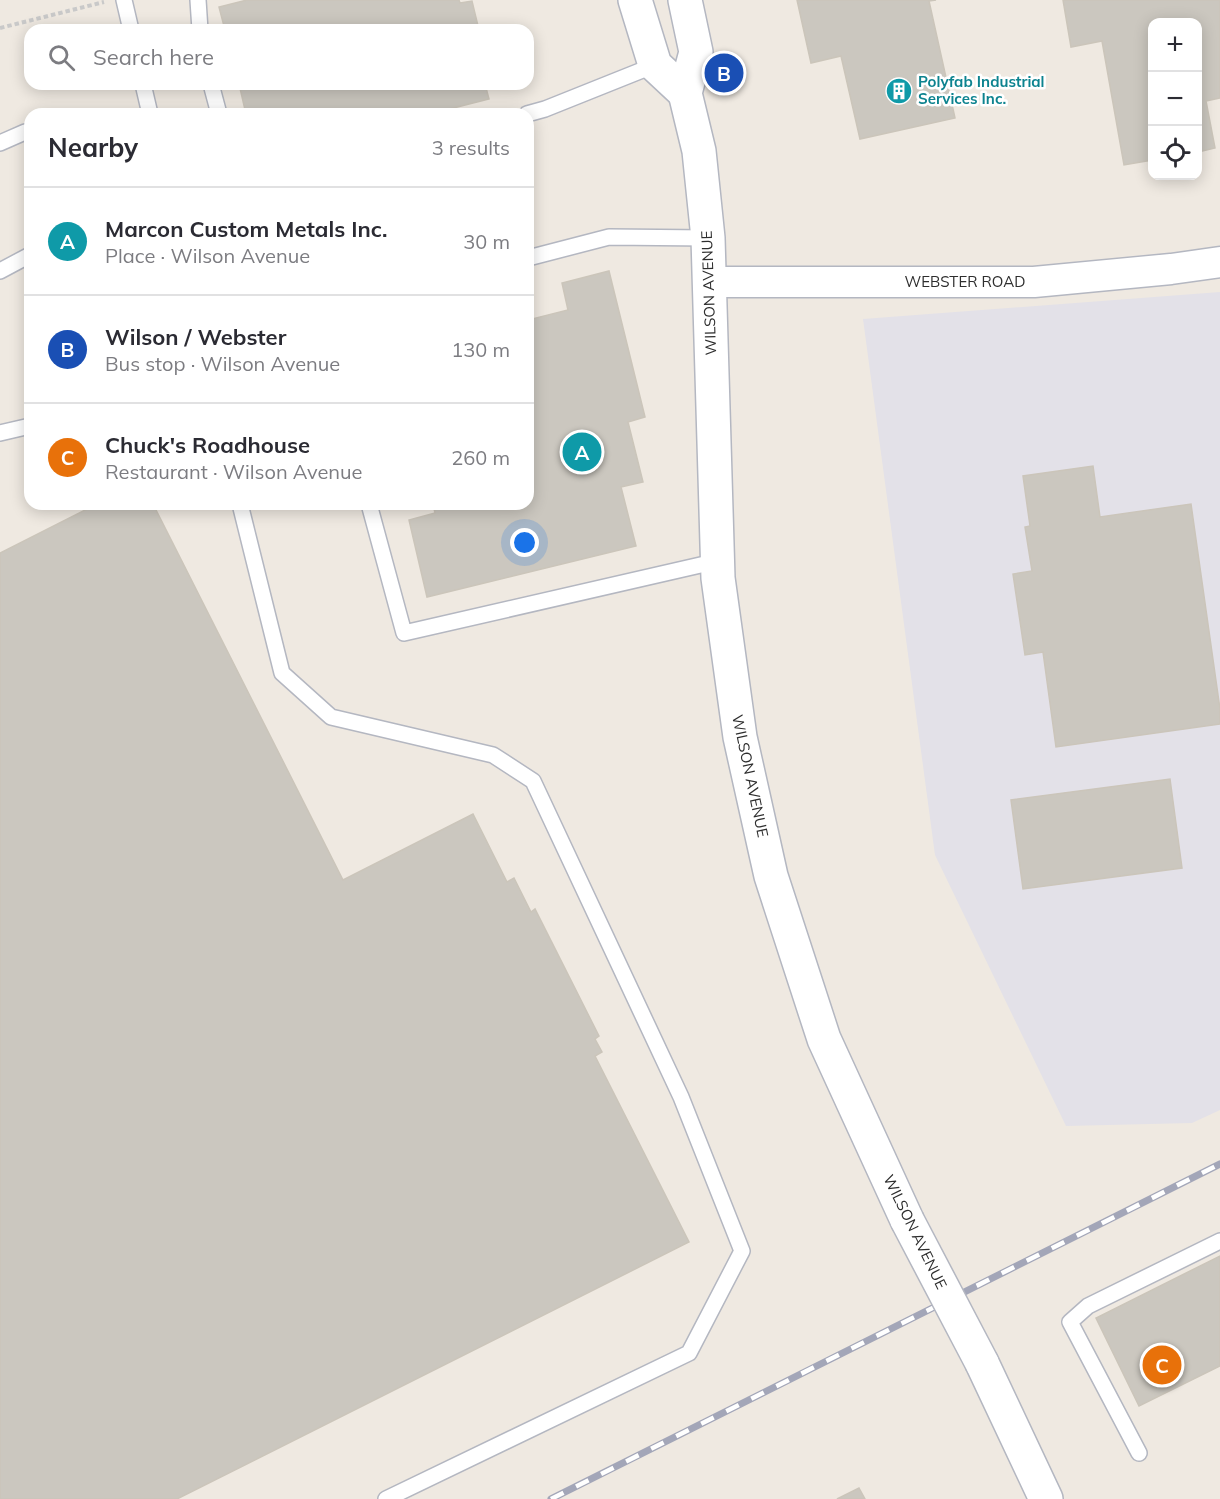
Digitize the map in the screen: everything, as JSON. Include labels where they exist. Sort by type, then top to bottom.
[{"type":"street","points":[[635,0],[655,65],[685,93]]},
{"type":"street","name":"WILSON AVENUE","points":[[685,0],[696,52],[685,93],[699,151],[708,238],[718,578],[740,737],[771,876],[824,1039],[907,1220],[982,1363],[1046,1499]]},
{"type":"street","name":"WEBSTER ROAD","points":[[710,282],[1034,282],[1220,262]]},
{"type":"lane","points":[[124,0],[130,24]]},
{"type":"lane","points":[[198,0],[200,24]]},
{"type":"lane","points":[[534,112],[655,65]]},
{"type":"lane","points":[[144,90],[149,108]]},
{"type":"lane","points":[[213,90],[217,108]]},
{"type":"lane","points":[[0,143],[24,133]]},
{"type":"lane","points":[[534,256],[609,237],[708,238]]},
{"type":"lane","points":[[0,271],[24,258]]},
{"type":"lane","points":[[0,433],[24,427]]},
{"type":"lane","points":[[241,510],[282,673],[331,717],[493,755],[533,781],[681,1097],[742,1251],[689,1353],[386,1499]]},
{"type":"lane","points":[[371,510],[404,633],[718,561]]},
{"type":"lane","points":[[1139,1453],[1070,1322],[1088,1306],[1220,1241]]},
{"type":"path","points":[[0,28],[110,0]]},
{"type":"shaded area","points":[[1220,292],[1220,1110],[1192,1123],[1066,1126],[935,855],[863,319]]},
{"type":"building","points":[[247,0],[459,0],[460,3],[472,1],[478,24],[223,24],[219,7]]},
{"type":"building","name":"Polyfab Industrial Services Inc.","points":[[797,0],[936,0],[929,1],[955,118],[860,139],[841,56],[811,63]]},
{"type":"building","points":[[1063,0],[1220,0],[1220,98],[1206,101],[1215,148],[1202,151],[1202,18],[1148,18],[1148,161],[1124,165],[1102,41],[1071,47]]},
{"type":"building","points":[[240,90],[487,90],[489,99],[454,108],[245,108]]},
{"type":"building","points":[[609,271],[645,417],[628,422],[643,482],[621,487],[636,546],[427,597],[409,520],[435,513],[434,510],[534,510],[534,318],[568,310],[562,283]]},
{"type":"building","points":[[1093,466],[1100,517],[1191,504],[1220,709],[1220,724],[1056,747],[1043,652],[1025,655],[1013,574],[1032,571],[1025,527],[1030,526],[1023,476]]},
{"type":"building","points":[[85,510],[156,510],[343,880],[473,814],[507,882],[514,878],[531,912],[535,909],[599,1036],[595,1039],[602,1052],[595,1056],[689,1242],[177,1499],[0,1499],[0,553]]},
{"type":"building","points":[[1170,779],[1182,868],[1023,889],[1011,800]]},
{"type":"building","points":[[1220,1256],[1220,1366],[1139,1406],[1096,1318]]},
{"type":"building","points":[[859,1488],[865,1499],[837,1499]]},
{"type":"railway","points":[[551,1499],[1220,1164]]},
{"type":"place","name":"Wilson / Webster","points":[[724,73]]},
{"type":"place","name":"Polyfab Industrial Services Inc.","points":[[899,91]]},
{"type":"place","name":"Marcon Custom Metals Inc.","points":[[582,452]]},
{"type":"place","name":"Chuck's Roadhouse","points":[[1162,1365]]}]
